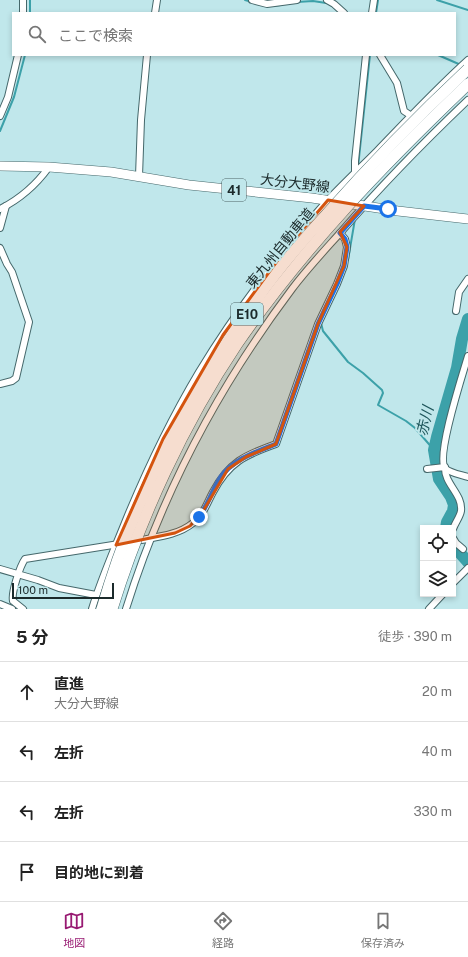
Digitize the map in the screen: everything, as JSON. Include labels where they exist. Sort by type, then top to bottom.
[{"type":"highway","name":"東九州自動車道","points":[[102,609],[120,543],[176,430],[219,356],[257,299],[296,248],[348,190],[405,130],[468,69]]},
{"type":"highway","name":"東九州自動車道","points":[[112,609],[134,545],[165,474],[185,434],[237,345],[281,284],[324,231],[385,166],[468,84]]},
{"type":"highway","points":[[98,609],[120,543]]},
{"type":"main road","name":"大分大野線","points":[[0,166],[49,167],[98,171],[139,176],[189,185],[328,200],[468,219]]},
{"type":"street","points":[[22,12],[23,0]]},
{"type":"street","points":[[155,12],[157,0]]},
{"type":"street","points":[[252,0],[268,4],[297,0]]},
{"type":"street","points":[[327,0],[343,12]]},
{"type":"street","points":[[372,12],[374,0]]},
{"type":"street","points":[[0,116],[8,97],[18,56]]},
{"type":"street","points":[[139,176],[141,120],[147,56]]},
{"type":"street","points":[[355,173],[366,56]]},
{"type":"street","points":[[381,56],[397,83],[404,111],[410,115]]},
{"type":"street","points":[[92,609],[96,595],[120,543],[141,486],[163,439],[200,371],[223,335],[269,271],[328,200],[410,115],[468,60]]},
{"type":"street","points":[[126,609],[151,538],[189,452],[205,421],[248,350],[310,266],[413,154],[468,100]]},
{"type":"street","points":[[0,209],[31,189],[42,178],[49,167]]},
{"type":"street","points":[[0,228],[6,206]]},
{"type":"street","points":[[24,609],[12,600],[23,562],[27,558],[175,533],[193,523],[202,513],[224,472],[246,457],[276,444],[318,324],[344,266],[347,247],[345,239],[340,233]]},
{"type":"street","points":[[0,248],[6,263],[12,272],[29,322],[16,378],[12,381],[0,384]]},
{"type":"street","points":[[456,311],[459,292],[468,279]]},
{"type":"street","points":[[455,525],[460,514],[460,504],[457,495],[446,477],[443,459],[445,437],[468,356]]},
{"type":"street","points":[[427,469],[445,467],[455,473],[468,477]]},
{"type":"street","points":[[456,543],[463,549]]},
{"type":"street","points":[[456,580],[468,568]]},
{"type":"street","points":[[0,569],[63,589],[96,595]]},
{"type":"street","points":[[429,609],[440,597]]},
{"type":"street","points":[[0,604],[12,609]]},
{"type":"highlighted area","points":[[328,200],[364,206],[340,232],[347,247],[344,266],[318,324],[276,444],[246,457],[228,469],[202,513],[190,526],[175,533],[116,545],[163,439],[223,335],[286,249]]},
{"type":"waterway","points":[[30,0],[30,12]]},
{"type":"waterway","points":[[245,0],[252,2]]},
{"type":"waterway","points":[[376,12],[378,0]]},
{"type":"waterway","points":[[437,0],[468,10]]},
{"type":"waterway","points":[[297,2],[313,1],[326,3]]},
{"type":"waterway","points":[[271,6],[281,5]]},
{"type":"waterway","points":[[0,131],[14,97],[25,56]]},
{"type":"waterway","points":[[358,167],[370,56]]},
{"type":"waterway","points":[[440,56],[461,65]]},
{"type":"waterway","points":[[348,260],[355,219]]},
{"type":"waterway","name":"赤川","points":[[446,525],[454,505],[451,497],[439,479],[434,450],[457,368],[462,339],[468,319]]},
{"type":"waterway","points":[[321,323],[323,331],[348,362],[382,390],[383,393],[378,405],[415,428],[434,450]]},
{"type":"waterway","name":"赤川","points":[[456,548],[468,562]]},
{"type":"route","points":[[199,517],[224,472],[246,457],[276,444],[306,362],[318,324],[337,284],[346,260],[347,245],[345,239],[340,233],[364,206],[388,209]]}]
